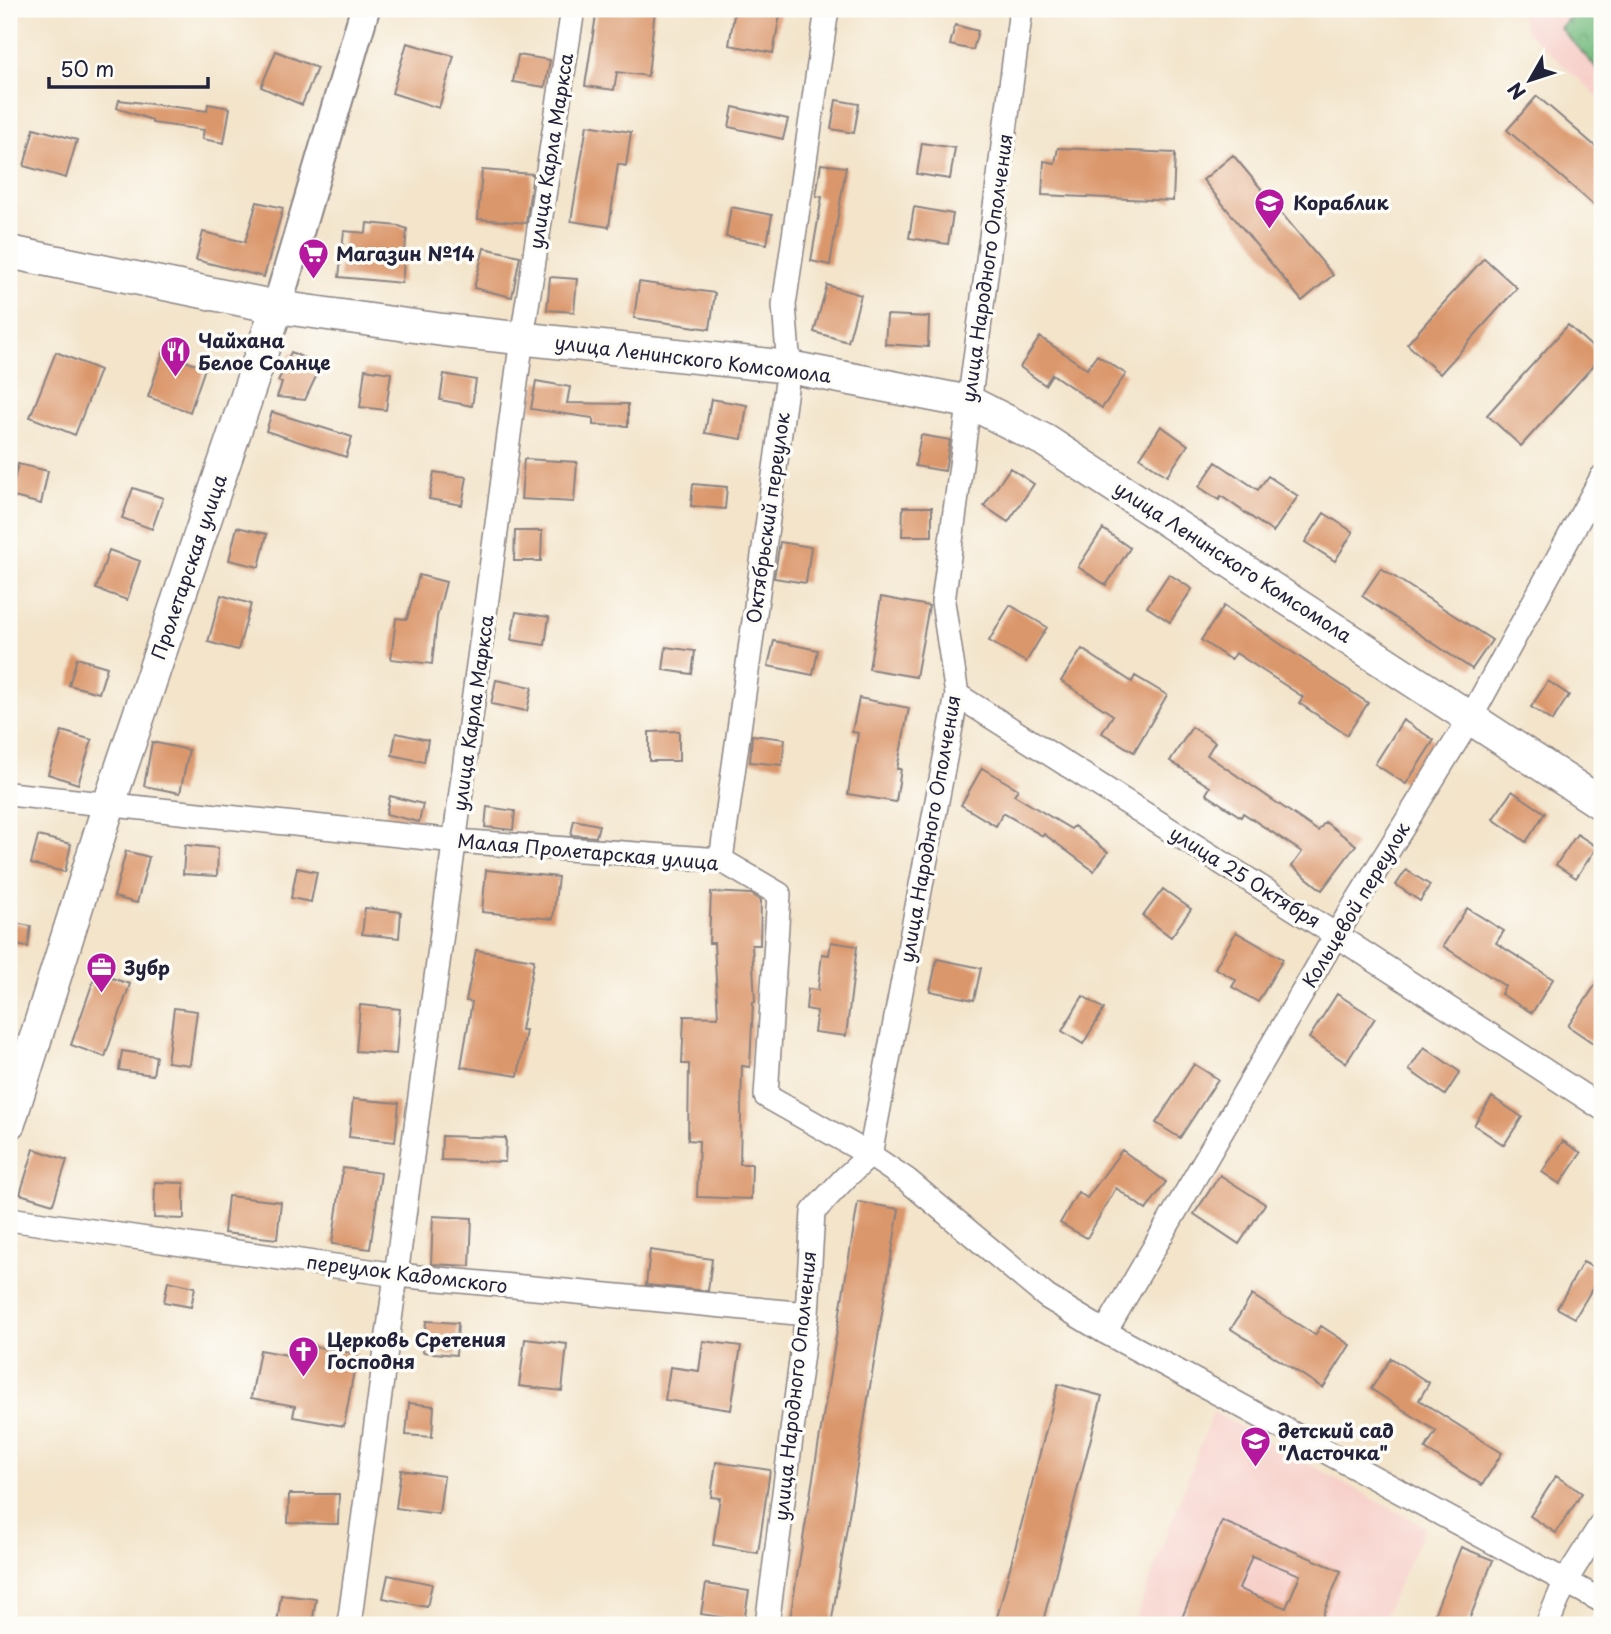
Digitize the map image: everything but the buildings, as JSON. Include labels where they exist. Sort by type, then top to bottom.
[{"type":"main road","name":"улица Ленинского Комсомола","points":[[9,252],[277,307],[522,338],[789,367],[969,402],[1044,440],[1602,804]]},
{"type":"main road","name":"Пролетарская улица","points":[[9,1123],[109,804],[277,307]]},
{"type":"street","name":"Пролетарская улица","points":[[277,307],[365,9]]},
{"type":"street","name":"улица Карла Маркса","points":[[349,1625],[522,338],[573,9]]},
{"type":"street","name":"Октябрьский переулок","points":[[721,860],[789,367],[784,305],[827,9]]},
{"type":"street","name":"улица Народного Ополчения","points":[[767,1625],[807,1314],[813,1212],[870,1155],[957,695],[943,602],[1021,9]]},
{"type":"street","name":"Кольцевой переулок","points":[[1105,1332],[1336,934],[1471,717],[1602,477]]},
{"type":"street","name":"улица 25 Октября","points":[[957,695],[1336,934],[1602,1108]]},
{"type":"street","name":"Малая Пролетарская улица","points":[[9,794],[456,841],[721,860],[779,894],[766,1096],[870,1155],[907,1180],[1047,1297],[1105,1332],[1602,1601]]},
{"type":"street","name":"переулок Кадомского","points":[[9,1219],[397,1275],[807,1314]]},
{"type":"street","points":[[1547,1625],[1566,1580],[1602,1523]]},
{"type":"shaded area","points":[[1518,9],[1602,9],[1602,100],[1527,32]]},
{"type":"shaded area","name":"детский сад \"Ласточка\"","points":[[1213,1412],[1425,1527],[1380,1625],[1133,1625]]},
{"type":"green space","points":[[1577,9],[1602,9],[1602,74],[1560,28]]},
{"type":"place","name":"Кораблик","points":[[1270,230]]},
{"type":"place","name":"Магазин №14","points":[[313,281]]},
{"type":"place","name":"Чайхана Белое Солнце","points":[[175,379]]},
{"type":"place","name":"Зубр","points":[[101,995]]},
{"type":"place","name":"Церковь Сретения Господня","points":[[304,1378]]},
{"type":"place","name":"детский сад \"Ласточка\"","points":[[1255,1469]]}]
